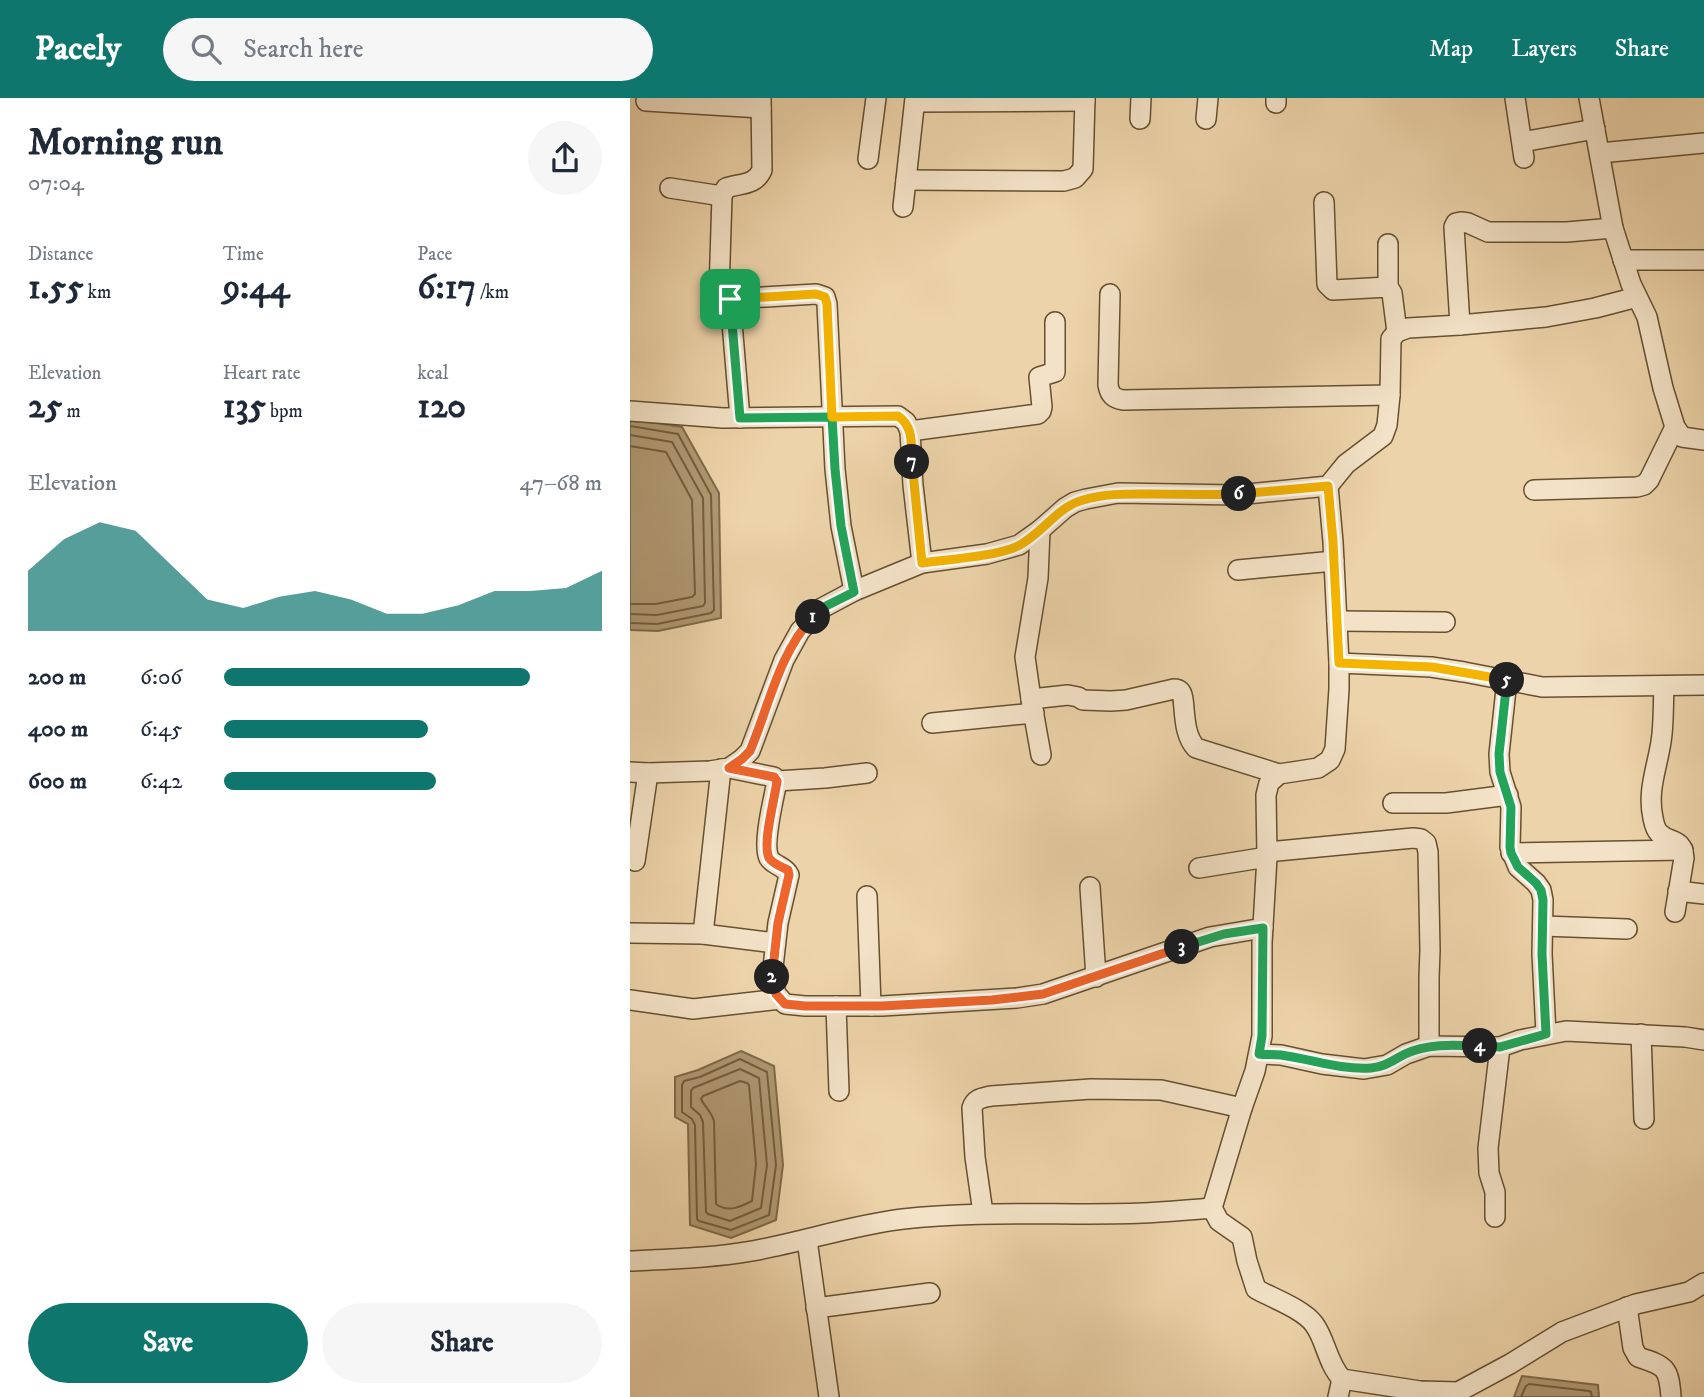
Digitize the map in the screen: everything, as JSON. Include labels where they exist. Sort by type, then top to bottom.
[{"type":"street","points":[[868,159],[876,98]]},
{"type":"street","points":[[1140,119],[1141,98]]},
{"type":"street","points":[[1206,119],[1208,98]]},
{"type":"street","points":[[1515,98],[1522,150],[1595,129]]},
{"type":"street","points":[[1589,98],[1613,228],[1637,297],[1647,317],[1675,427],[1682,437],[1704,440]]},
{"type":"street","points":[[902,207],[915,100],[1085,100],[1083,169],[1075,178],[1064,181],[906,180]]},
{"type":"street","points":[[646,101],[761,103],[762,170],[754,182],[726,188],[722,196],[719,292],[722,297],[730,299],[816,294],[825,297],[835,469],[841,526],[854,592]]},
{"type":"street","points":[[1600,153],[1704,143]]},
{"type":"street","points":[[670,188],[722,196]]},
{"type":"street","points":[[1324,202],[1326,279],[1329,288],[1388,287]]},
{"type":"street","points":[[1460,325],[1454,227],[1456,223],[1468,223],[1488,232],[1567,232],[1613,228]]},
{"type":"street","points":[[1388,244],[1388,287],[1392,293],[1397,331]]},
{"type":"street","points":[[1623,260],[1704,260]]},
{"type":"street","points":[[1110,294],[1108,385],[1114,398],[1137,400],[1390,394]]},
{"type":"street","points":[[932,723],[1032,706],[1068,695],[1111,701],[1174,689],[1182,695],[1185,730],[1189,741],[1196,748],[1279,774],[1318,768],[1334,755],[1339,690],[1328,486],[1346,464],[1383,436],[1387,425],[1390,394],[1391,340],[1397,331],[1546,317],[1637,297]]},
{"type":"street","points":[[730,299],[740,418]]},
{"type":"street","points":[[910,431],[1038,414],[1042,407],[1039,377],[1055,372],[1055,322]]},
{"type":"street","points":[[630,411],[740,418],[898,416],[906,422],[910,431],[922,563]]},
{"type":"street","points":[[1534,490],[1644,485],[1675,427]]},
{"type":"street","points":[[725,768],[742,759],[750,751],[784,660],[800,631],[822,608],[854,592],[922,563],[987,554],[1019,545],[1065,508],[1086,499],[1118,494],[1237,495],[1328,486]]},
{"type":"street","points":[[1040,530],[1038,578],[1025,657],[1041,755]]},
{"type":"street","points":[[1238,570],[1334,561]]},
{"type":"street","points":[[1337,621],[1445,622]]},
{"type":"street","points":[[1339,663],[1432,667],[1542,687],[1704,685]]},
{"type":"street","points":[[1507,680],[1499,754],[1500,772],[1511,807],[1511,853],[1518,867],[1541,890],[1543,900],[1546,1034]]},
{"type":"street","points":[[1664,687],[1662,741],[1651,789],[1651,806],[1660,835],[1680,845],[1683,850],[1675,912]]},
{"type":"street","points":[[703,934],[725,768]]},
{"type":"street","points":[[635,861],[639,772],[725,768],[774,777],[777,781],[867,773]]},
{"type":"street","points":[[1279,774],[1269,783],[1266,795],[1262,1036],[1255,1072],[1212,1208],[1219,1221],[1242,1237],[1256,1289],[1303,1314],[1314,1324],[1340,1388],[1458,1392],[1562,1332],[1627,1307],[1689,1292],[1704,1283]]},
{"type":"street","points":[[777,781],[768,837],[768,856],[788,870],[789,875],[778,923],[772,976],[773,986],[785,1004],[871,1006],[1017,998],[1043,994],[1210,937],[1263,928]]},
{"type":"street","points":[[1393,803],[1446,803],[1508,795]]},
{"type":"street","points":[[1199,868],[1267,854],[1421,839],[1426,843],[1428,852],[1429,1046]]},
{"type":"street","points":[[1511,853],[1683,850]]},
{"type":"street","points":[[1090,887],[1096,977]]},
{"type":"street","points":[[1678,891],[1704,894]]},
{"type":"street","points":[[867,896],[871,1006]]},
{"type":"street","points":[[1543,926],[1628,929]]},
{"type":"street","points":[[630,933],[703,934],[775,943]]},
{"type":"street","points":[[630,1000],[693,1009],[780,999]]},
{"type":"street","points":[[836,1006],[839,1091]]},
{"type":"street","points":[[1259,1054],[1281,1055],[1364,1069],[1387,1065],[1406,1054],[1429,1046],[1500,1047],[1566,1031],[1704,1040]]},
{"type":"street","points":[[1641,1034],[1644,1119]]},
{"type":"street","points":[[1495,1217],[1495,1192],[1489,1173],[1488,1149],[1500,1047]]},
{"type":"street","points":[[983,1213],[971,1108],[978,1099],[1091,1089],[1161,1090],[1242,1108]]},
{"type":"street","points":[[630,1261],[700,1258],[750,1251],[807,1240],[852,1227],[902,1219],[983,1213],[1143,1213],[1212,1208]]},
{"type":"street","points":[[807,1240],[829,1397]]},
{"type":"street","points":[[816,1308],[930,1293]]},
{"type":"street","points":[[1627,1307],[1633,1348],[1638,1357],[1665,1368],[1670,1381],[1671,1397]]},
{"type":"water","points":[[630,419],[682,427],[719,493],[721,618],[658,631],[630,630]]},
{"type":"water","points":[[741,1051],[774,1066],[783,1165],[776,1220],[731,1238],[690,1225],[688,1124],[675,1117],[675,1077]]},
{"type":"water","points":[[1522,1376],[1598,1385],[1599,1397],[1514,1397]]},
{"type":"route","points":[[730,299],[740,418],[832,417],[841,526],[854,592],[822,608],[800,631],[784,660],[750,751],[729,768],[774,777],[777,781],[768,837],[768,856],[788,870],[789,880],[778,923],[772,976],[776,994],[785,1004],[882,1006],[992,1000],[1043,994],[1210,937],[1263,928],[1262,1036],[1259,1054],[1281,1055],[1364,1069],[1387,1065],[1406,1054],[1429,1046],[1500,1047],[1546,1034],[1542,954],[1543,900],[1541,890],[1518,867],[1511,853],[1511,807],[1500,772],[1499,754],[1507,680],[1432,667],[1339,663],[1328,486],[1237,495],[1118,494],[1086,499],[1065,508],[1019,545],[987,554],[922,563],[910,431],[906,422],[898,416],[888,415],[832,417],[825,297],[816,294],[730,299]]}]
